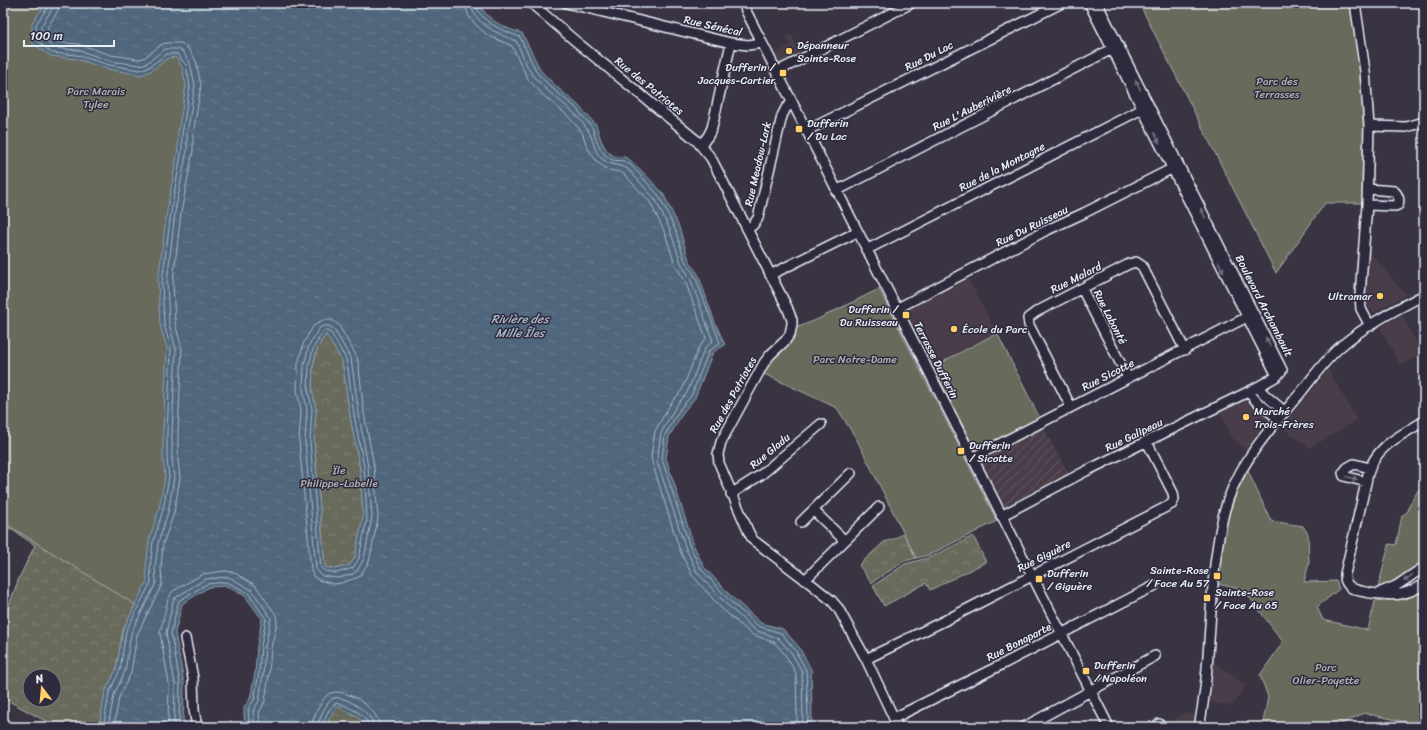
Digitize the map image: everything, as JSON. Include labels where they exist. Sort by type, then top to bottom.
[{"type":"street","name":"Rue des Patriotes","points":[[531,3],[701,145],[710,158],[790,313],[792,328],[788,337],[764,363],[721,442],[718,454],[719,463],[731,494],[753,540],[831,600],[840,610],[866,659],[898,727]]},
{"type":"street","name":"Rue Sénécal","points":[[566,3],[731,43],[748,45],[762,43]]},
{"type":"street","name":"Terrasse Dufferin","points":[[744,3],[745,10],[776,72],[1108,727]]},
{"type":"street","points":[[776,72],[895,7],[912,3]]},
{"type":"street","name":"Rue Du Lac","points":[[806,131],[1062,3]]},
{"type":"street","name":"Boulevard Archambault","points":[[1089,3],[1115,48],[1251,316],[1282,368],[1281,372],[1277,376]]},
{"type":"street","name":"Boulevard Archambault","points":[[1097,3],[1115,48]]},
{"type":"street","points":[[1355,3],[1366,71],[1370,126],[1368,189],[1360,295],[1361,309],[1370,326]]},
{"type":"street","points":[[701,145],[712,128],[731,43]]},
{"type":"street","name":"Rue L'Auberivière","points":[[836,191],[1115,48]]},
{"type":"street","name":"Rue Meadow-Lark","points":[[747,229],[754,225],[758,218],[782,116],[786,108],[792,103]]},
{"type":"street","name":"Rue de la Montagne","points":[[866,250],[1145,107]]},
{"type":"street","points":[[1370,126],[1406,127],[1424,122]]},
{"type":"street","name":"Rue Du Ruisseau","points":[[896,309],[1045,231],[1084,214],[1176,167]]},
{"type":"street","points":[[1367,205],[1395,206],[1398,205],[1399,201],[1397,194],[1394,191],[1368,189]]},
{"type":"street","points":[[770,275],[857,232]]},
{"type":"street","name":"Rue Malard","points":[[1071,408],[1030,328],[1028,319],[1029,316],[1034,313],[1082,288],[1132,263],[1139,264],[1142,267],[1184,350]]},
{"type":"street","name":"Rue Labonté","points":[[1082,288],[1128,378]]},
{"type":"street","points":[[1199,727],[1207,679],[1213,575],[1225,509],[1239,473],[1254,450],[1334,353],[1349,340],[1370,326],[1424,295]]},
{"type":"street","name":"Rue Sicotte","points":[[972,458],[1251,316]]},
{"type":"street","name":"Rue Galipeau","points":[[1001,516],[1277,376]]},
{"type":"street","points":[[1254,389],[1264,394],[1282,416]]},
{"type":"street","points":[[1424,421],[1386,445],[1376,456],[1370,468],[1366,482],[1345,576],[1345,581],[1350,587],[1393,595],[1414,590],[1424,584]]},
{"type":"street","name":"Rue Gladu","points":[[731,494],[762,474],[821,424]]},
{"type":"street","name":"Rue Giguère","points":[[866,659],[1032,576],[1173,502],[1173,493],[1148,442]]},
{"type":"street","points":[[1366,482],[1346,477],[1343,473],[1346,468],[1354,464],[1370,468]]},
{"type":"street","points":[[801,522],[851,473]]},
{"type":"street","points":[[805,580],[879,507]]},
{"type":"street","points":[[814,510],[844,540]]},
{"type":"street","points":[[1376,593],[1393,588],[1424,567]]},
{"type":"street","name":"Rue Bonaparte","points":[[894,718],[1154,586]]},
{"type":"street","points":[[185,638],[193,678],[194,710],[197,727]]},
{"type":"street","points":[[1024,727],[1155,656]]},
{"type":"shaded area","points":[[759,3],[828,3],[830,6],[798,7],[798,10],[776,9],[776,5]]},
{"type":"shaded area","points":[[791,34],[802,55],[780,66],[774,54],[790,45],[786,37]]},
{"type":"shaded area","points":[[1369,251],[1406,295],[1374,312],[1368,308],[1366,284]]},
{"type":"shaded area","name":"École du Parc","points":[[967,276],[997,333],[946,360],[943,364],[940,380],[904,311]]},
{"type":"shaded area","points":[[1402,315],[1417,343],[1424,340],[1424,354],[1400,365],[1380,327]]},
{"type":"shaded area","points":[[1328,369],[1357,420],[1310,448],[1281,427]]},
{"type":"shaded area","points":[[1241,400],[1248,400],[1269,419],[1247,450],[1227,434],[1230,431],[1219,411]]},
{"type":"shaded area","points":[[1043,427],[1070,476],[1005,509],[981,463],[982,459]]},
{"type":"shaded area","points":[[1213,662],[1246,686],[1232,706],[1209,702]]},
{"type":"shaded area","points":[[1185,713],[1196,715],[1193,727],[1165,726]]},
{"type":"green space","points":[[3,3],[147,581],[123,630],[116,670],[105,692],[100,723],[97,727],[52,727],[53,725],[3,698],[3,621],[19,578],[35,545],[3,524]]},
{"type":"green space","name":"Parc Marais Tylee","points":[[3,3],[168,3],[188,48],[168,495],[142,609],[3,522]]},
{"type":"green space","name":"Parc des Terrasses","points":[[1139,3],[1351,3],[1361,75],[1364,113],[1362,203],[1325,203],[1276,273]]},
{"type":"green space","name":"Parc Notre-Dame","points":[[879,289],[997,521],[929,555],[916,558],[857,440],[837,408],[762,373],[767,364],[794,333],[796,328],[818,319]]},
{"type":"green space","points":[[997,333],[1040,419],[982,448],[977,449],[974,448],[940,380],[943,364],[946,360]]},
{"type":"green space","name":"Ïle Philippe-Labelle","points":[[326,334],[342,361],[350,416],[360,468],[363,517],[355,557],[350,565],[336,569],[325,567],[314,441],[316,409],[312,389],[313,366],[317,349]]},
{"type":"green space","name":"Parc Olier-Payette","points":[[1247,469],[1271,521],[1303,526],[1308,534],[1309,563],[1304,582],[1336,581],[1339,589],[1317,607],[1323,620],[1368,630],[1375,601],[1407,597],[1424,589],[1424,727],[1364,713],[1335,727],[1262,727],[1268,697],[1260,675],[1283,642],[1244,590],[1217,584],[1226,525],[1235,496]]},
{"type":"green space","points":[[1424,475],[1424,561],[1394,582],[1378,588],[1389,544],[1396,545],[1402,516],[1408,511],[1409,505],[1421,486]]},
{"type":"green space","points":[[904,533],[916,558],[905,561],[871,583],[859,565],[884,542],[894,539]]},
{"type":"green space","points":[[973,536],[986,562],[930,590],[926,583],[884,606],[873,586],[905,564],[931,557]]},
{"type":"green space","points":[[337,706],[357,716],[365,725],[364,727],[327,727],[329,719]]},
{"type":"water","name":"Rivière des Mille Îles","points":[[46,3],[479,3],[491,19],[503,26],[522,33],[541,71],[578,105],[596,125],[601,140],[607,151],[614,156],[625,157],[633,162],[663,193],[679,227],[689,260],[698,274],[714,320],[725,345],[713,352],[695,398],[684,411],[669,437],[666,458],[694,546],[704,567],[732,597],[761,623],[783,629],[799,647],[811,669],[811,727],[364,727],[365,725],[357,716],[337,706],[329,719],[327,727],[246,727],[244,707],[250,699],[262,619],[245,596],[226,586],[209,587],[182,604],[175,633],[184,683],[183,727],[97,727],[100,723],[105,692],[116,670],[123,630],[147,581],[146,568],[149,541],[159,509],[165,476],[163,460],[163,432],[167,348],[160,325],[158,281],[167,211],[178,149],[178,133],[186,86],[182,67],[176,57],[168,58],[151,71],[141,75],[108,69],[76,59],[51,56],[32,43],[32,23]],"holes":[[[326,334],[342,361],[350,416],[360,468],[363,517],[355,557],[350,565],[336,569],[325,567],[314,441],[316,409],[312,389],[313,365],[317,349]]]},
{"type":"place","name":"Dépanneur Sainte-Rose","points":[[789,51]]},
{"type":"place","name":"Dufferin / Jacques-Cartier","points":[[783,73]]},
{"type":"place","name":"Dufferin / Du Lac","points":[[799,129]]},
{"type":"place","name":"Ultramar","points":[[1380,296]]},
{"type":"place","name":"Dufferin / Du Ruisseau","points":[[906,315]]},
{"type":"place","name":"École du Parc","points":[[954,329]]},
{"type":"place","name":"Marché Trois-Frères","points":[[1246,417]]},
{"type":"place","name":"Dufferin / Sicotte","points":[[961,451]]},
{"type":"place","name":"Sainte-Rose / Face Au 57","points":[[1217,576]]},
{"type":"place","name":"Dufferin / Giguère","points":[[1039,579]]},
{"type":"place","name":"Sainte-Rose / Face Au 65","points":[[1207,598]]},
{"type":"place","name":"Dufferin / Napoléon","points":[[1086,671]]}]
